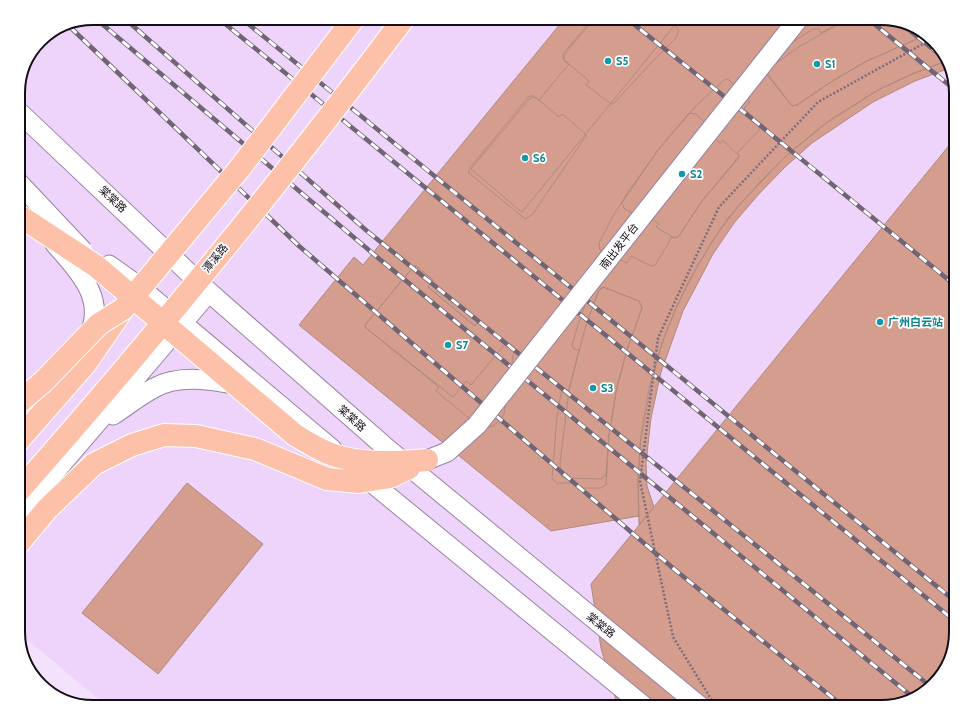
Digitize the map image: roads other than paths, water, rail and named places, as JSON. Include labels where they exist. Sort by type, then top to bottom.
[{"type":"main road","points":[[25,433],[86,363],[123,309],[240,168],[349,25]]},
{"type":"main road","name":"潭溪路","points":[[25,484],[121,374],[342,99],[399,25]]},
{"type":"main road","points":[[25,211],[96,266],[294,435],[328,453],[350,458],[390,464],[427,460]]},
{"type":"main road","points":[[25,398],[99,324],[123,309]]},
{"type":"main road","points":[[25,536],[47,509],[94,464],[132,445],[164,435],[196,436],[255,449],[327,479],[359,482],[390,477],[427,460]]},
{"type":"street","name":"南出发平台","points":[[427,460],[447,452],[477,425],[793,25]]},
{"type":"street","name":"棠棠路","points":[[25,118],[210,292],[383,445],[693,700]]},
{"type":"street","points":[[25,190],[96,266]]},
{"type":"street","points":[[25,210],[137,285],[260,389],[637,700]]},
{"type":"street","points":[[25,213],[82,275],[92,293],[96,312],[92,330],[70,369]]},
{"type":"street","points":[[25,423],[166,249]]},
{"type":"street","points":[[25,507],[210,292]]},
{"type":"street","points":[[94,428],[155,387],[184,379],[214,380],[260,389]]},
{"type":"railway","points":[[103,25],[377,257],[909,694]]},
{"type":"railway","points":[[132,25],[367,231],[926,683]]},
{"type":"railway","points":[[227,25],[949,616]]},
{"type":"railway","points":[[250,25],[949,596]]},
{"type":"railway","points":[[635,25],[750,117],[949,280]]},
{"type":"railway","points":[[876,25],[948,85]]},
{"type":"railway","points":[[72,28],[299,246],[674,569],[835,700]]},
{"type":"railway","points":[[913,33],[933,49]]},
{"type":"place","name":"S5","points":[[608,61]]},
{"type":"place","name":"S1","points":[[817,64]]},
{"type":"place","name":"S6","points":[[525,158]]},
{"type":"place","name":"S2","points":[[682,174]]},
{"type":"place","name":"广州白云站","points":[[880,322]]},
{"type":"place","name":"S7","points":[[448,345]]},
{"type":"place","name":"S3","points":[[593,388]]}]
